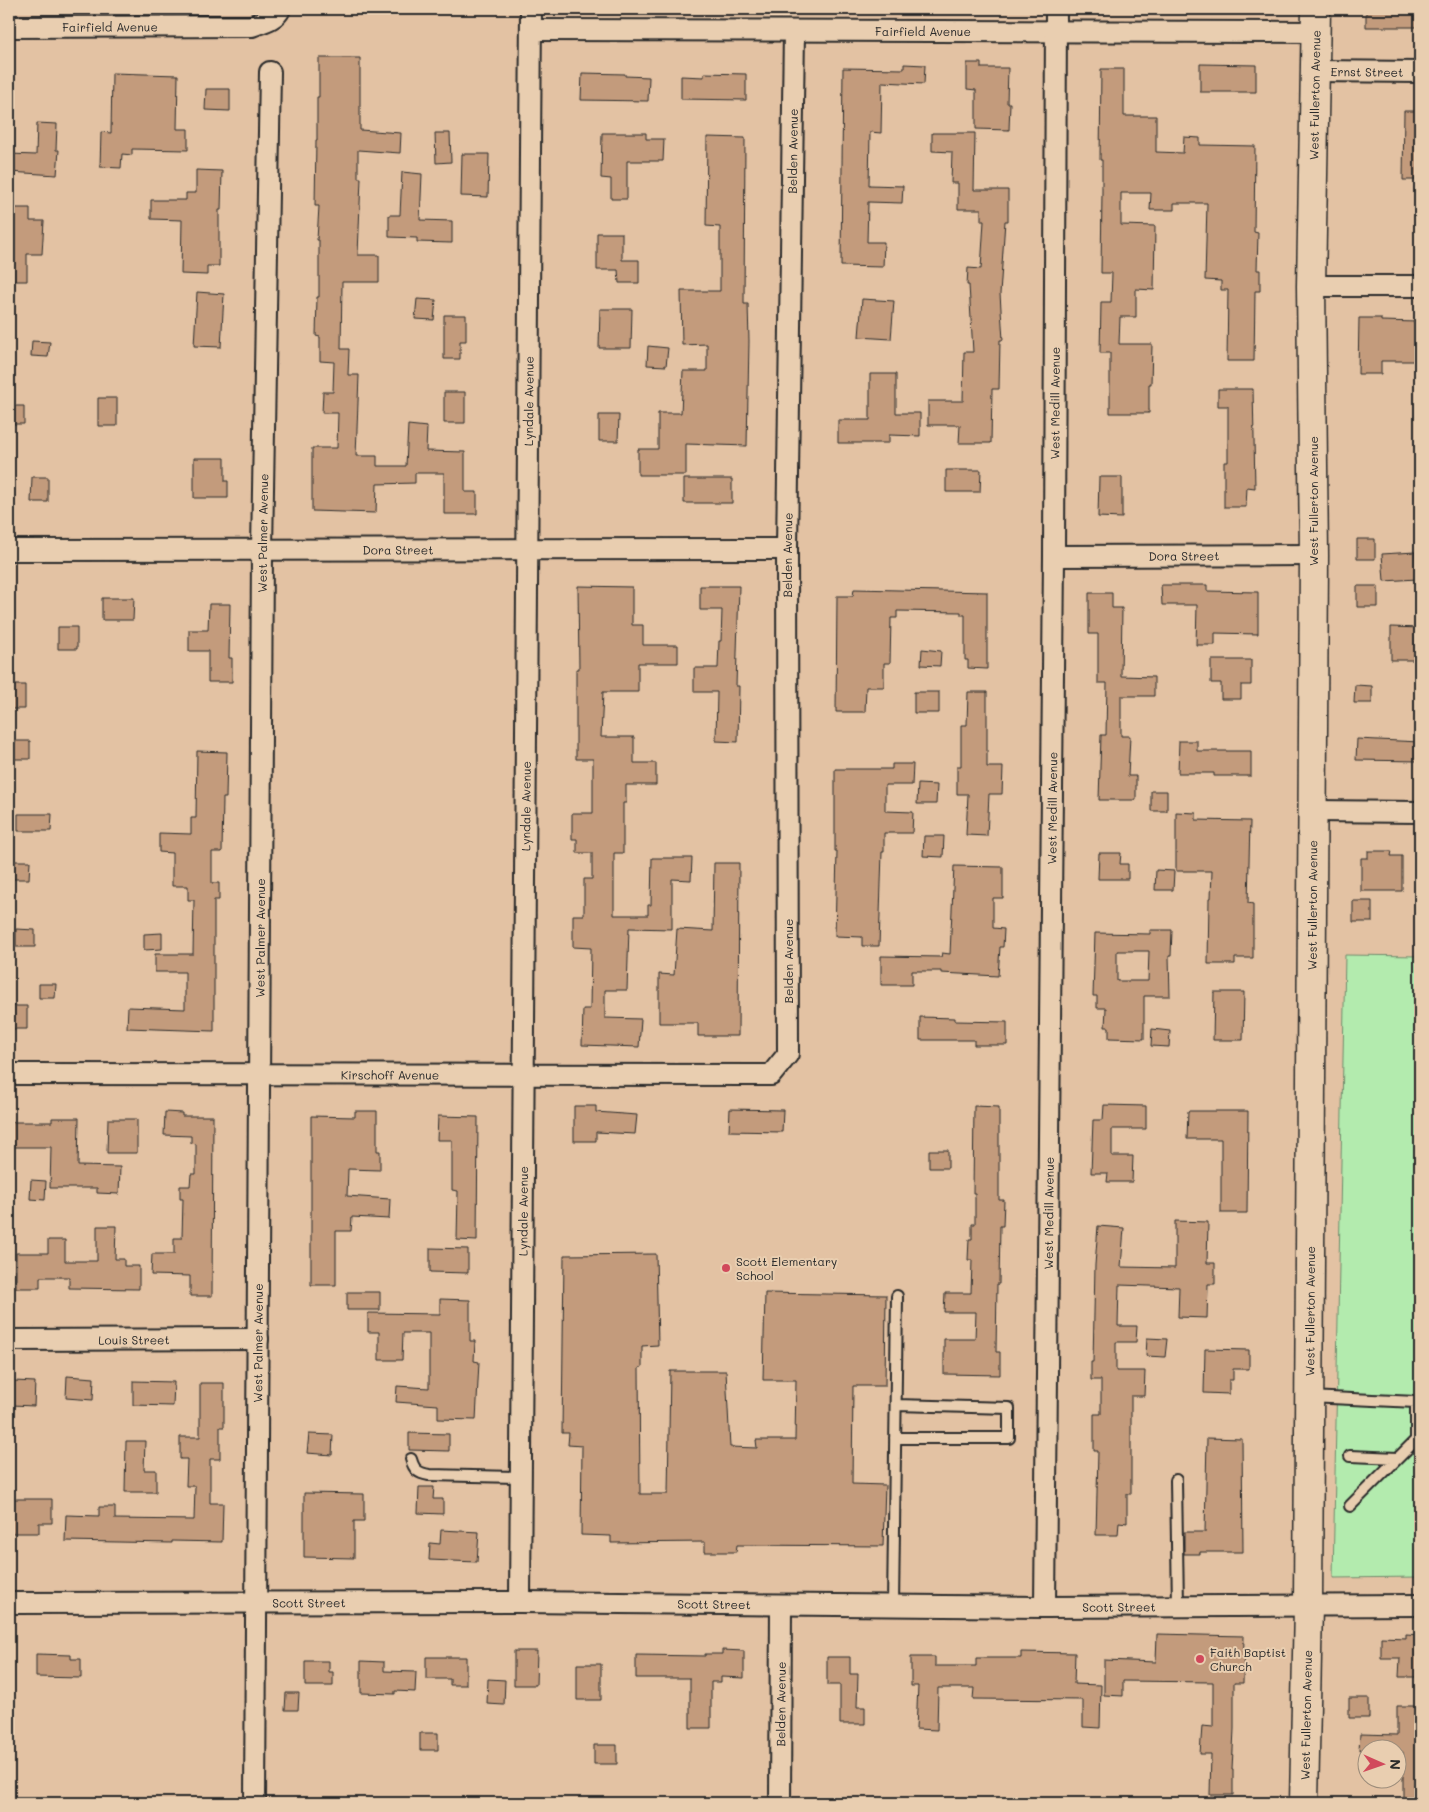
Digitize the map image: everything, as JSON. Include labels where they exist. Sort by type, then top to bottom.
[{"type":"street","name":"Lyndale Avenue","points":[[520,1602],[532,9]]},
{"type":"street","name":"West Medill Avenue","points":[[1045,1607],[1054,556],[1056,9]]},
{"type":"street","name":"Fairfield Avenue","points":[[9,27],[252,26],[276,14]]},
{"type":"street","name":"Fairfield Avenue","points":[[531,30],[1056,31],[1316,20]]},
{"type":"street","name":"West Fullerton Avenue","points":[[1304,1803],[1308,1605],[1314,555],[1311,286],[1316,20]]},
{"type":"street","name":"Belden Avenue","points":[[771,1075],[788,1054],[787,549],[794,31]]},
{"type":"street","name":"Ernst Street","points":[[1314,71],[1420,72]]},
{"type":"street","name":"West Palmer Avenue","points":[[255,1803],[262,550],[270,72]]},
{"type":"street","points":[[1311,286],[1420,286]]},
{"type":"street","name":"Dora Street","points":[[9,550],[787,549]]},
{"type":"street","name":"Dora Street","points":[[1054,556],[1314,555]]},
{"type":"street","points":[[1312,811],[1420,812]]},
{"type":"street","name":"Kirschoff Avenue","points":[[9,1074],[771,1075]]},
{"type":"street","name":"Louis Street","points":[[9,1340],[258,1339]]},
{"type":"street","name":"Scott Street","points":[[9,1603],[520,1602],[1045,1607],[1420,1605]]},
{"type":"street","name":"Belden Avenue","points":[[780,1803],[781,1605]]},
{"type":"lane","points":[[893,1606],[897,1296]]},
{"type":"lane","points":[[1308,1397],[1416,1402],[1418,1425],[1416,1440],[1350,1506]]},
{"type":"lane","points":[[896,1405],[1009,1408],[1009,1438],[896,1438]]},
{"type":"lane","points":[[1350,1456],[1398,1458]]},
{"type":"lane","points":[[411,1459],[414,1468],[420,1473],[429,1475],[521,1477]]},
{"type":"lane","points":[[1176,1480],[1178,1606]]},
{"type":"green space","points":[[1345,955],[1420,956],[1420,1577],[1333,1578]]},
{"type":"building","points":[[1366,9],[1420,9],[1420,27],[1366,27]]},
{"type":"building","points":[[319,58],[360,58],[360,130],[401,133],[400,153],[358,150],[358,178],[361,178],[358,255],[379,255],[379,282],[342,282],[341,349],[349,349],[348,375],[359,375],[356,456],[377,456],[377,466],[406,466],[408,425],[427,427],[426,451],[465,452],[465,492],[477,492],[477,514],[444,514],[444,473],[415,473],[415,483],[377,484],[376,513],[312,511],[312,448],[337,448],[338,413],[322,413],[323,392],[333,392],[334,362],[320,361],[320,337],[316,336],[317,297],[319,297],[319,240],[317,240],[319,206],[315,206]]},
{"type":"building","points":[[967,63],[981,63],[981,68],[1008,68],[1007,103],[1010,103],[1009,130],[976,129],[976,90],[967,89]]},
{"type":"building","points":[[904,64],[925,65],[924,84],[882,82],[881,133],[870,132],[869,185],[903,186],[902,203],[868,202],[867,242],[884,242],[883,267],[841,266],[843,68],[904,69]]},
{"type":"building","points":[[1200,64],[1256,65],[1256,92],[1200,92]]},
{"type":"building","points":[[1101,69],[1124,69],[1124,116],[1156,116],[1156,152],[1183,153],[1184,137],[1200,138],[1200,145],[1255,146],[1254,232],[1258,233],[1257,270],[1260,270],[1260,291],[1255,291],[1254,361],[1227,361],[1228,290],[1221,290],[1221,281],[1205,280],[1207,203],[1174,203],[1174,210],[1150,210],[1151,193],[1121,193],[1121,225],[1155,226],[1154,290],[1136,289],[1136,317],[1120,317],[1119,344],[1152,344],[1149,413],[1110,413],[1110,353],[1100,353],[1101,302],[1111,302],[1112,273],[1101,273]]},
{"type":"building","points":[[112,73],[178,75],[177,129],[188,129],[188,150],[132,149],[132,155],[122,154],[121,168],[100,167],[101,132],[111,133]]},
{"type":"building","points":[[582,73],[625,74],[625,76],[649,77],[648,101],[581,100]]},
{"type":"building","points":[[704,73],[746,74],[746,100],[681,99],[681,76],[704,77]]},
{"type":"building","points":[[206,89],[230,89],[230,111],[205,110]]},
{"type":"building","points":[[1404,111],[1420,111],[1420,180],[1403,180]]},
{"type":"building","points":[[37,123],[57,124],[56,150],[59,150],[57,175],[9,172],[9,154],[36,155]]},
{"type":"building","points":[[435,133],[450,133],[451,162],[436,163]]},
{"type":"building","points":[[602,133],[646,133],[646,139],[664,139],[663,161],[627,161],[627,199],[611,199],[611,179],[601,178]]},
{"type":"building","points":[[932,133],[975,133],[974,190],[1008,190],[1008,221],[1005,221],[1000,294],[1003,340],[1000,340],[999,389],[992,389],[991,443],[959,443],[960,425],[928,425],[928,401],[963,401],[964,352],[973,352],[969,285],[967,285],[968,268],[981,269],[984,221],[981,221],[981,209],[958,209],[958,183],[951,183],[952,152],[932,151]]},
{"type":"building","points":[[707,137],[745,138],[744,304],[748,304],[749,341],[747,446],[686,444],[686,475],[638,475],[638,449],[658,449],[658,413],[681,413],[683,371],[707,371],[707,344],[682,345],[681,291],[720,291],[720,227],[706,226]]},
{"type":"building","points":[[462,154],[489,154],[488,197],[461,196]]},
{"type":"building","points":[[196,170],[222,171],[221,210],[219,210],[219,266],[207,266],[207,275],[181,274],[182,220],[151,219],[151,200],[186,200],[186,193],[196,193]]},
{"type":"building","points":[[402,172],[422,174],[420,220],[452,221],[452,243],[417,242],[417,238],[389,237],[389,215],[400,215]]},
{"type":"building","points":[[9,208],[30,208],[30,221],[44,221],[42,254],[27,254],[27,281],[9,281]]},
{"type":"building","points":[[597,233],[622,233],[622,260],[639,260],[639,283],[619,283],[618,270],[597,270]]},
{"type":"building","points":[[197,292],[224,294],[221,347],[194,346]]},
{"type":"building","points":[[417,299],[436,300],[434,320],[415,319]]},
{"type":"building","points":[[862,299],[894,301],[891,339],[859,337]]},
{"type":"building","points":[[600,309],[632,309],[631,348],[599,348]]},
{"type":"building","points":[[444,315],[466,315],[466,341],[460,341],[460,359],[444,359]]},
{"type":"building","points":[[1359,318],[1381,318],[1381,321],[1417,322],[1417,361],[1381,361],[1381,374],[1358,374]]},
{"type":"building","points":[[32,341],[50,342],[48,357],[31,356]]},
{"type":"building","points":[[648,346],[668,348],[666,366],[647,365]]},
{"type":"building","points":[[870,374],[896,374],[896,413],[920,413],[920,436],[889,435],[889,443],[838,443],[838,420],[870,420]]},
{"type":"building","points":[[1218,389],[1253,389],[1255,488],[1247,487],[1246,507],[1224,507],[1224,462],[1228,462],[1228,406],[1218,406]]},
{"type":"building","points":[[444,392],[465,392],[465,423],[444,423]]},
{"type":"building","points":[[98,398],[117,398],[117,426],[98,426]]},
{"type":"building","points":[[9,406],[24,406],[24,424],[9,424]]},
{"type":"building","points":[[599,415],[619,415],[618,441],[599,441]]},
{"type":"building","points":[[194,458],[225,458],[225,481],[228,481],[228,498],[194,498]]},
{"type":"building","points":[[946,470],[981,470],[980,492],[946,492]]},
{"type":"building","points":[[32,477],[48,477],[48,502],[31,502]]},
{"type":"building","points":[[1099,477],[1122,477],[1122,518],[1098,517]]},
{"type":"building","points":[[684,479],[732,479],[732,503],[684,503]]},
{"type":"building","points":[[1357,539],[1375,539],[1375,559],[1357,559]]},
{"type":"building","points":[[1415,552],[1417,579],[1384,581],[1382,554]]},
{"type":"building","points":[[1161,585],[1207,585],[1207,591],[1258,592],[1258,634],[1215,633],[1215,645],[1196,645],[1197,605],[1162,605]]},
{"type":"building","points":[[578,586],[632,587],[632,625],[643,625],[643,645],[678,645],[678,663],[638,663],[638,692],[603,692],[601,737],[634,737],[634,763],[656,763],[656,785],[626,785],[626,803],[623,803],[623,853],[614,853],[614,915],[648,915],[648,905],[651,905],[652,858],[692,858],[691,880],[672,879],[672,929],[629,928],[627,990],[605,990],[605,1018],[641,1019],[639,1047],[582,1045],[583,1009],[590,1009],[591,948],[573,947],[573,915],[584,915],[584,879],[592,879],[592,853],[577,853],[577,839],[572,839],[572,813],[593,813],[593,759],[576,759],[576,669],[579,669]]},
{"type":"building","points":[[700,586],[739,586],[736,686],[739,686],[738,742],[716,741],[717,692],[694,692],[694,668],[718,668],[719,641],[721,641],[722,610],[700,610]]},
{"type":"building","points":[[1357,586],[1378,586],[1378,607],[1357,607]]},
{"type":"building","points":[[854,589],[987,592],[987,669],[968,668],[968,660],[965,660],[965,615],[961,615],[961,612],[897,611],[897,618],[891,618],[890,663],[884,663],[884,687],[866,687],[865,712],[836,712],[837,596],[853,596]]},
{"type":"building","points":[[1089,593],[1112,593],[1112,608],[1122,608],[1121,676],[1154,677],[1154,696],[1121,696],[1121,736],[1130,736],[1128,776],[1136,776],[1136,800],[1099,800],[1101,735],[1106,735],[1107,683],[1098,683],[1098,634],[1089,634]]},
{"type":"building","points":[[102,598],[134,598],[133,620],[102,620]]},
{"type":"building","points":[[209,604],[230,604],[229,658],[232,658],[232,682],[208,682],[208,651],[189,651],[189,630],[208,630]]},
{"type":"building","points":[[58,627],[77,627],[77,649],[58,649]]},
{"type":"building","points":[[1391,627],[1420,628],[1420,660],[1391,660]]},
{"type":"building","points":[[922,649],[941,651],[940,666],[921,665]]},
{"type":"building","points":[[1211,660],[1251,660],[1251,685],[1241,685],[1241,699],[1221,699],[1221,683],[1211,683]]},
{"type":"building","points":[[9,685],[25,685],[25,709],[9,709]]},
{"type":"building","points":[[1355,685],[1372,686],[1372,703],[1354,703]]},
{"type":"building","points":[[914,692],[939,692],[939,713],[914,713]]},
{"type":"building","points":[[968,692],[987,692],[987,767],[1003,767],[1002,794],[989,794],[987,836],[966,835],[968,794],[957,794],[957,766],[961,766],[961,725],[967,725]]},
{"type":"building","points":[[1357,739],[1420,742],[1420,761],[1356,760]]},
{"type":"building","points":[[9,741],[30,741],[30,759],[9,759]]},
{"type":"building","points":[[1179,741],[1197,741],[1197,751],[1251,751],[1251,776],[1214,776],[1214,773],[1178,773]]},
{"type":"building","points":[[197,751],[227,752],[226,798],[223,798],[222,852],[212,852],[212,883],[219,883],[219,900],[214,900],[214,1031],[127,1028],[128,1007],[185,1009],[185,972],[155,972],[155,954],[193,954],[194,900],[188,900],[188,886],[172,886],[172,853],[159,852],[159,833],[191,834],[191,818],[196,818]]},
{"type":"building","points":[[892,764],[913,764],[912,785],[885,785],[885,811],[913,812],[912,833],[884,833],[879,946],[862,946],[862,937],[835,936],[837,851],[835,851],[835,769],[892,769]]},
{"type":"building","points":[[918,784],[937,785],[936,804],[917,804]]},
{"type":"building","points":[[1151,791],[1167,791],[1167,811],[1151,811]]},
{"type":"building","points":[[1176,812],[1196,813],[1196,820],[1250,821],[1248,903],[1253,904],[1253,958],[1235,958],[1235,964],[1208,964],[1209,898],[1211,898],[1212,871],[1176,871]]},
{"type":"building","points":[[18,814],[52,814],[51,831],[18,831]]},
{"type":"building","points":[[924,836],[944,836],[943,857],[923,856]]},
{"type":"building","points":[[1368,851],[1392,851],[1391,856],[1402,856],[1402,891],[1361,891],[1361,858],[1368,858]]},
{"type":"building","points":[[1099,853],[1121,853],[1120,864],[1128,864],[1128,879],[1098,879]]},
{"type":"building","points":[[13,861],[30,861],[29,879],[13,879]]},
{"type":"building","points":[[714,863],[739,863],[738,1036],[698,1036],[698,1023],[659,1023],[659,974],[674,975],[677,929],[713,931]]},
{"type":"building","points":[[954,866],[1003,867],[1003,898],[993,898],[993,928],[1004,929],[1003,947],[1000,947],[998,976],[941,973],[941,971],[912,971],[912,985],[881,985],[881,956],[941,957],[942,953],[950,954]]},
{"type":"building","points":[[1156,870],[1174,871],[1173,890],[1155,890]]},
{"type":"building","points":[[1353,901],[1372,901],[1372,922],[1353,922]]},
{"type":"building","points":[[16,929],[35,930],[35,947],[16,947]]},
{"type":"building","points":[[1150,930],[1172,930],[1171,956],[1169,956],[1170,996],[1144,996],[1144,1039],[1109,1038],[1109,1027],[1105,1027],[1106,1008],[1097,1008],[1097,996],[1093,996],[1095,933],[1150,934]],"holes":[[[1117,951],[1149,951],[1148,981],[1117,981]]]},
{"type":"building","points":[[162,933],[162,949],[144,950],[144,934]]},
{"type":"building","points":[[39,984],[56,984],[55,998],[39,998]]},
{"type":"building","points":[[1214,992],[1244,992],[1243,1040],[1213,1040]]},
{"type":"building","points":[[9,1006],[27,1006],[27,1029],[9,1029]]},
{"type":"building","points":[[920,1017],[955,1018],[955,1021],[1007,1022],[1007,1045],[974,1045],[974,1040],[920,1040]]},
{"type":"building","points":[[1152,1029],[1170,1031],[1169,1047],[1151,1046]]},
{"type":"building","points":[[1104,1105],[1146,1106],[1146,1129],[1112,1129],[1112,1156],[1133,1156],[1132,1182],[1107,1182],[1108,1173],[1091,1173],[1093,1120],[1103,1120]]},
{"type":"building","points":[[574,1106],[596,1106],[596,1112],[637,1115],[635,1134],[596,1132],[596,1141],[574,1141]]},
{"type":"building","points":[[974,1106],[999,1107],[999,1200],[1004,1200],[1003,1226],[1000,1226],[999,1284],[997,1284],[996,1352],[1000,1352],[1000,1375],[944,1374],[944,1339],[975,1339],[976,1312],[944,1312],[945,1293],[971,1293],[972,1260],[968,1260],[969,1239],[972,1239],[972,1224],[975,1224],[975,1193],[973,1193]]},
{"type":"building","points":[[730,1109],[783,1110],[782,1132],[729,1131]]},
{"type":"building","points":[[355,1111],[377,1111],[377,1151],[380,1151],[380,1170],[348,1169],[347,1196],[390,1199],[389,1219],[352,1217],[351,1231],[336,1231],[336,1285],[311,1285],[311,1116],[355,1117]]},
{"type":"building","points":[[1188,1111],[1248,1111],[1247,1213],[1221,1213],[1221,1139],[1187,1139]]},
{"type":"building","points":[[165,1112],[182,1113],[182,1116],[213,1116],[212,1296],[190,1296],[190,1276],[151,1275],[152,1254],[174,1254],[174,1238],[182,1238],[183,1199],[180,1199],[180,1186],[190,1186],[191,1174],[196,1174],[196,1144],[191,1143],[191,1136],[164,1135]]},
{"type":"building","points":[[438,1116],[478,1117],[477,1241],[457,1240],[458,1191],[452,1190],[452,1140],[437,1140]]},
{"type":"building","points":[[52,1118],[79,1118],[78,1166],[120,1167],[119,1194],[97,1193],[97,1188],[50,1188],[51,1147],[9,1147],[9,1122],[52,1122]]},
{"type":"building","points":[[108,1119],[137,1119],[137,1153],[107,1153]]},
{"type":"building","points":[[929,1150],[948,1150],[948,1168],[929,1168]]},
{"type":"building","points":[[31,1180],[46,1181],[45,1200],[30,1199]]},
{"type":"building","points":[[1175,1221],[1208,1222],[1207,1263],[1215,1263],[1215,1284],[1208,1284],[1207,1318],[1178,1317],[1179,1287],[1119,1285],[1118,1326],[1137,1326],[1136,1342],[1116,1342],[1116,1371],[1145,1371],[1144,1396],[1131,1396],[1131,1494],[1127,1494],[1127,1523],[1119,1522],[1118,1535],[1096,1535],[1098,1451],[1094,1451],[1094,1414],[1101,1414],[1101,1380],[1091,1380],[1091,1362],[1093,1362],[1095,1265],[1098,1226],[1124,1228],[1121,1267],[1175,1268]]},
{"type":"building","points":[[97,1226],[116,1226],[115,1259],[124,1259],[124,1266],[139,1266],[139,1289],[69,1288],[69,1277],[40,1277],[40,1288],[16,1288],[16,1253],[48,1253],[48,1240],[65,1240],[65,1261],[97,1261]]},
{"type":"building","points":[[430,1248],[468,1249],[468,1273],[430,1272]]},
{"type":"building","points":[[656,1254],[658,1345],[642,1346],[642,1367],[639,1368],[640,1494],[668,1494],[670,1371],[726,1371],[730,1447],[757,1448],[756,1440],[795,1440],[796,1380],[763,1380],[765,1293],[886,1295],[885,1386],[853,1386],[852,1484],[885,1485],[883,1546],[737,1545],[736,1552],[705,1552],[705,1542],[611,1543],[611,1536],[581,1535],[582,1446],[568,1445],[569,1433],[562,1433],[564,1255]]},
{"type":"building","points":[[347,1292],[380,1292],[380,1310],[347,1310]]},
{"type":"building","points":[[440,1299],[470,1300],[470,1341],[475,1341],[474,1361],[479,1362],[476,1420],[438,1419],[438,1405],[396,1402],[397,1386],[429,1388],[429,1333],[403,1333],[402,1360],[379,1360],[379,1332],[368,1332],[368,1313],[440,1314]]},
{"type":"building","points":[[1147,1338],[1167,1339],[1165,1357],[1146,1356]]},
{"type":"building","points":[[1205,1349],[1249,1350],[1249,1369],[1233,1369],[1233,1380],[1229,1380],[1229,1394],[1204,1393]]},
{"type":"building","points":[[67,1376],[94,1378],[93,1400],[66,1398]]},
{"type":"building","points":[[14,1381],[35,1382],[34,1406],[12,1405]]},
{"type":"building","points":[[133,1381],[174,1382],[173,1406],[133,1405]]},
{"type":"building","points":[[200,1383],[224,1383],[224,1427],[220,1427],[220,1459],[210,1459],[210,1503],[223,1503],[222,1542],[65,1541],[66,1515],[99,1516],[99,1507],[115,1507],[115,1519],[194,1520],[195,1486],[186,1486],[187,1459],[180,1459],[180,1437],[200,1437]]},
{"type":"building","points":[[409,1433],[449,1434],[449,1451],[409,1450]]},
{"type":"building","points":[[309,1434],[333,1435],[332,1455],[307,1453]]},
{"type":"building","points":[[1207,1438],[1242,1439],[1243,1552],[1184,1554],[1184,1532],[1205,1532]]},
{"type":"building","points":[[126,1441],[145,1441],[144,1470],[156,1470],[156,1492],[125,1492]]},
{"type":"building","points":[[419,1487],[434,1487],[433,1499],[443,1499],[443,1514],[418,1513]]},
{"type":"building","points":[[304,1493],[364,1494],[364,1521],[354,1521],[354,1558],[304,1557]]},
{"type":"building","points":[[9,1499],[52,1499],[52,1523],[39,1523],[39,1533],[9,1533]]},
{"type":"building","points":[[441,1530],[479,1532],[477,1562],[429,1560],[430,1543],[440,1544]]},
{"type":"building","points":[[1157,1634],[1244,1636],[1243,1683],[1234,1683],[1233,1795],[1210,1795],[1211,1754],[1200,1754],[1202,1726],[1213,1727],[1213,1682],[1123,1681],[1123,1696],[1104,1695],[1104,1660],[1156,1662]]},
{"type":"building","points":[[1406,1634],[1420,1635],[1420,1677],[1399,1677],[1400,1658],[1381,1658],[1381,1637],[1406,1638]]},
{"type":"building","points":[[722,1650],[744,1651],[744,1678],[721,1677],[721,1682],[711,1682],[711,1728],[690,1728],[690,1678],[636,1678],[636,1655],[705,1656],[705,1654],[722,1654]]},
{"type":"building","points":[[514,1651],[537,1651],[536,1685],[514,1685]]},
{"type":"building","points":[[1021,1652],[1075,1653],[1074,1684],[1101,1685],[1100,1728],[1083,1727],[1083,1700],[973,1699],[974,1688],[938,1688],[937,1730],[916,1729],[918,1686],[911,1686],[911,1657],[935,1657],[935,1666],[976,1666],[976,1658],[1021,1658]]},
{"type":"building","points":[[36,1654],[71,1655],[71,1659],[81,1659],[81,1678],[36,1677]]},
{"type":"building","points":[[426,1657],[466,1657],[466,1685],[450,1685],[450,1679],[426,1679]]},
{"type":"building","points":[[827,1657],[850,1657],[850,1674],[858,1674],[857,1707],[865,1707],[865,1724],[840,1724],[840,1685],[827,1685]]},
{"type":"building","points":[[305,1661],[329,1661],[329,1672],[333,1672],[333,1686],[305,1686]]},
{"type":"building","points":[[361,1661],[384,1662],[384,1671],[416,1672],[415,1692],[395,1691],[395,1694],[361,1693]]},
{"type":"building","points":[[577,1664],[601,1664],[601,1700],[577,1700]]},
{"type":"building","points":[[488,1679],[505,1680],[504,1705],[487,1704]]},
{"type":"building","points":[[286,1693],[299,1693],[298,1710],[285,1710]]},
{"type":"building","points":[[1349,1698],[1369,1698],[1369,1718],[1349,1718]]},
{"type":"building","points":[[1397,1706],[1420,1706],[1420,1801],[1403,1801],[1403,1790],[1406,1790],[1406,1740],[1360,1740],[1360,1734],[1397,1735]]},
{"type":"building","points":[[420,1733],[438,1733],[438,1750],[420,1750]]},
{"type":"building","points":[[594,1745],[617,1745],[617,1764],[594,1764]]},
{"type":"place","name":"Scott Elementary School","points":[[726,1268]]},
{"type":"place","name":"Faith Baptist Church","points":[[1200,1659]]}]
